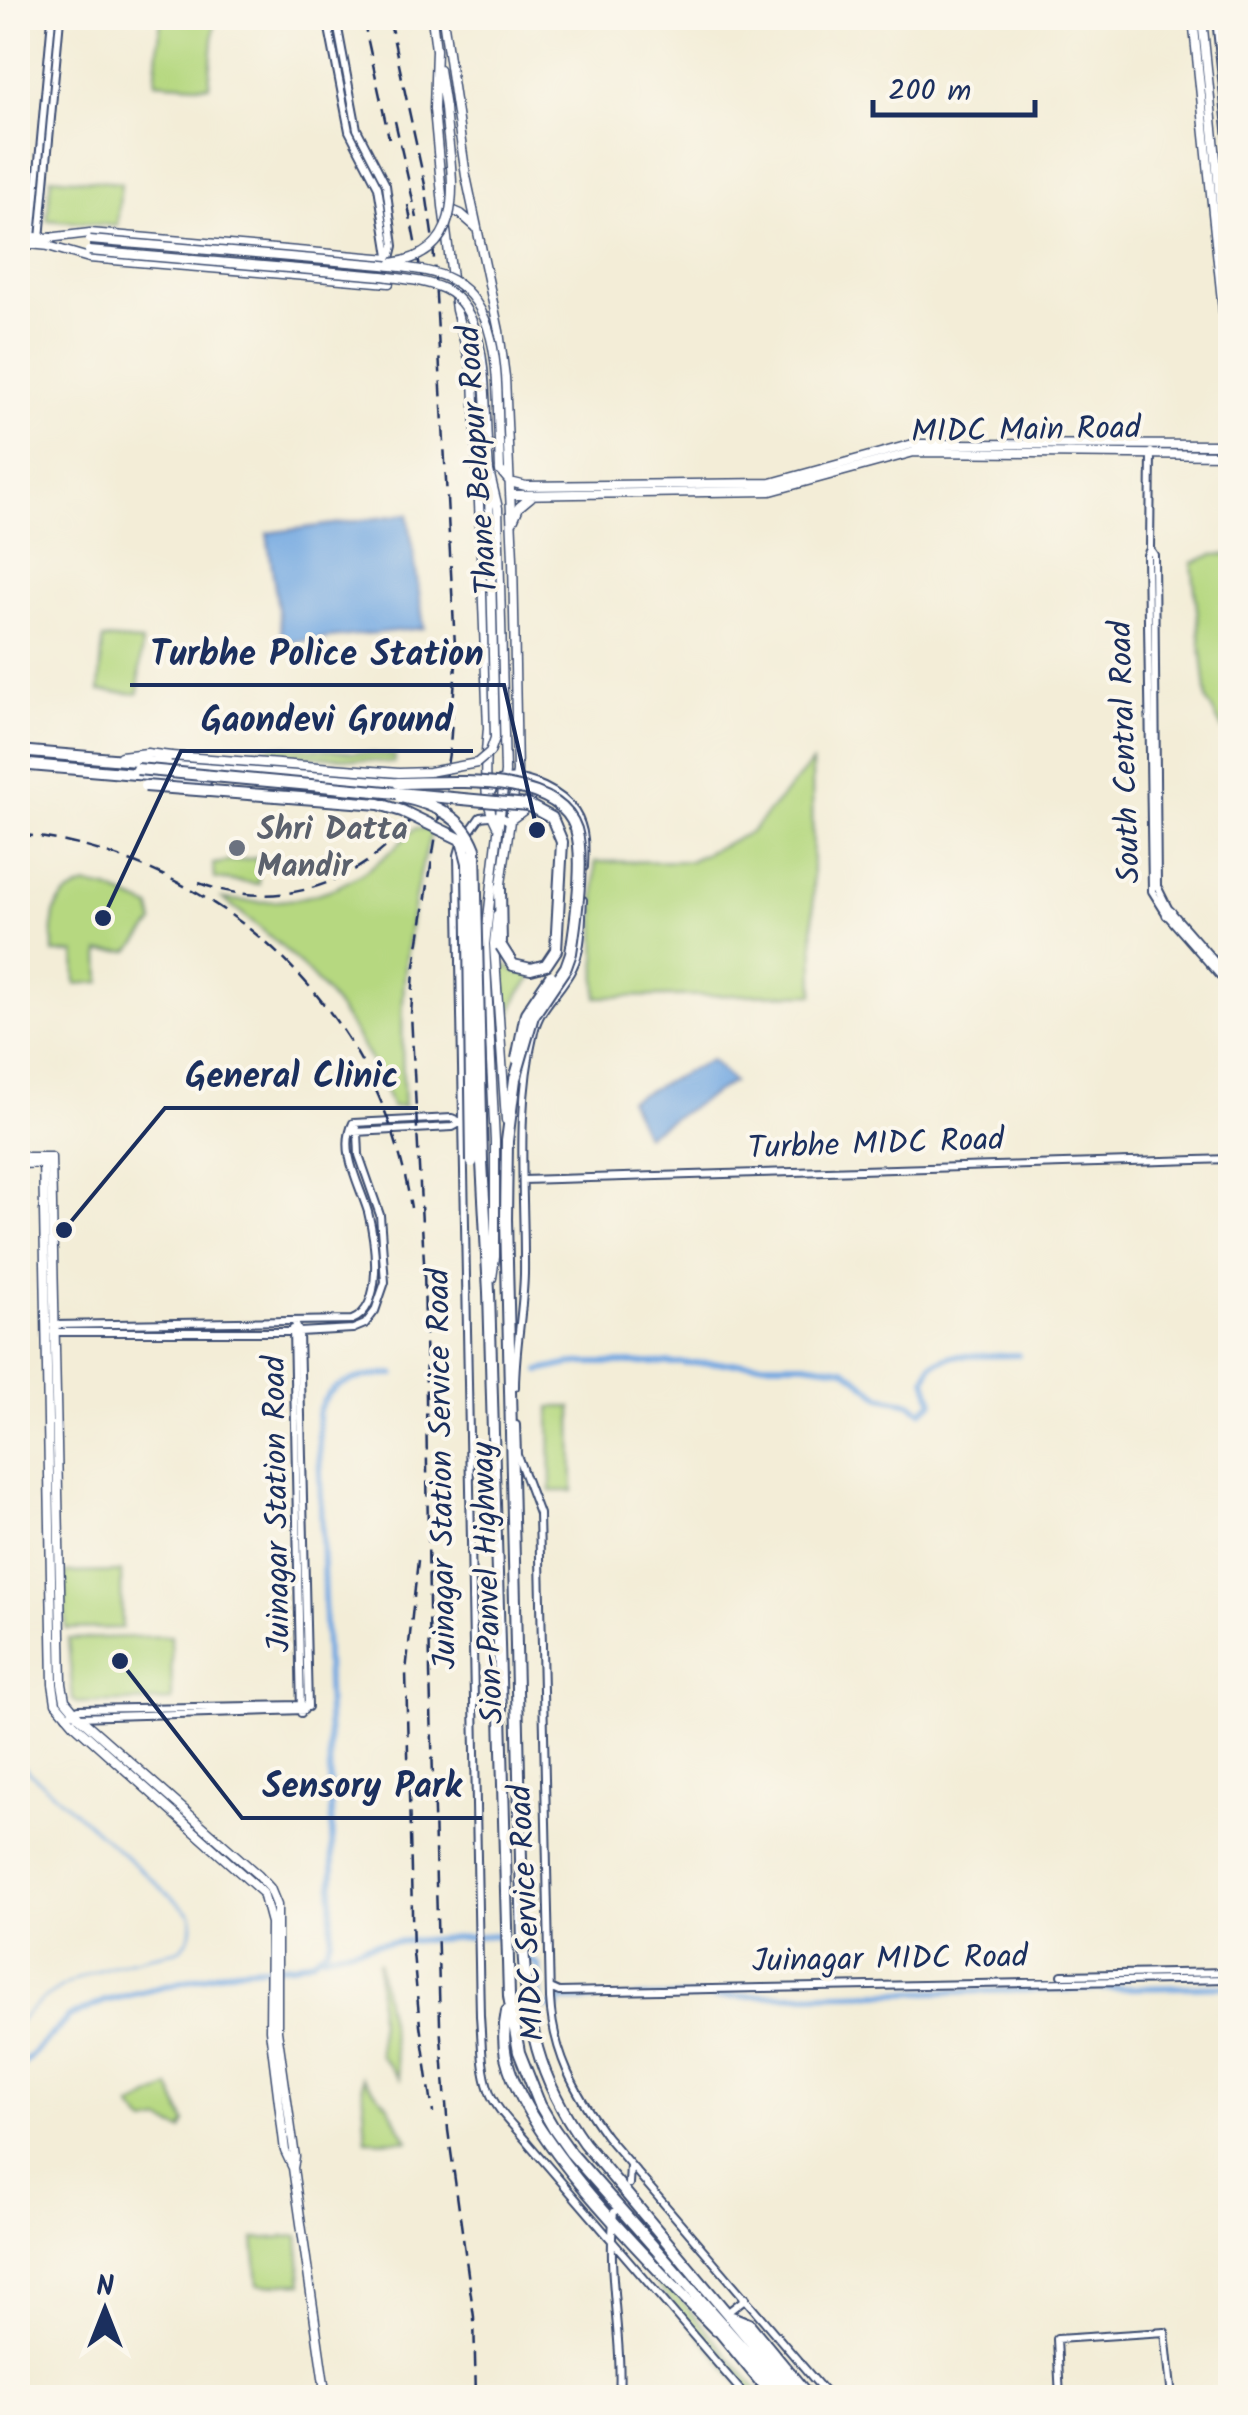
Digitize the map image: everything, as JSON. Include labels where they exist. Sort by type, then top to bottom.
[{"type":"highway","points":[[18,751],[101,765],[122,773],[220,775]]},
{"type":"highway","points":[[18,764],[101,765],[220,775],[397,796],[439,809],[464,826],[477,863],[477,1162]]},
{"type":"highway","points":[[101,765],[144,786],[379,804],[462,840],[468,863],[477,1162]]},
{"type":"highway","points":[[122,773],[137,769],[398,791],[536,808],[557,826],[562,842],[556,950],[546,964],[531,969],[513,964],[503,954],[500,888]]},
{"type":"highway","name":"Sion-Panvel Highway","points":[[220,775],[398,783],[530,796],[558,812],[569,830],[572,853],[564,952],[526,1013],[518,1045],[507,1141],[525,1994],[535,2047],[554,2097],[568,2121],[730,2314]]},
{"type":"highway","name":"Sion-Panvel Highway","points":[[477,1162],[490,1292],[509,1996],[519,2052],[540,2105],[571,2153],[786,2398]]},
{"type":"highway","points":[[509,1996],[504,2027],[506,2056],[528,2110],[562,2160],[774,2398]]},
{"type":"highway","points":[[710,2307],[716,2330]]},
{"type":"highway","points":[[730,2314],[798,2398]]},
{"type":"highway","points":[[730,2314],[748,2324],[810,2398]]},
{"type":"main road","name":"Thane Belapur Road","points":[[432,18],[436,50],[434,109],[443,206],[456,310],[474,378],[484,471],[482,563],[488,728],[484,762],[497,826],[485,944],[495,1141],[495,1257],[490,1292]]},
{"type":"main road","name":"Thane Belapur Road","points":[[443,18],[477,228],[500,339],[505,470]]},
{"type":"main road","points":[[1193,18],[1230,300]]},
{"type":"main road","points":[[1202,18],[1226,340],[1230,455]]},
{"type":"main road","points":[[40,241],[90,240],[386,262],[404,262],[426,252],[449,223],[452,196],[436,50]]},
{"type":"main road","points":[[443,206],[461,214],[477,228]]},
{"type":"main road","points":[[40,241],[90,233],[386,262],[455,282],[473,298],[489,332],[498,440],[510,495]]},
{"type":"main road","points":[[18,239],[89,251],[425,283],[449,292],[463,305],[477,334],[487,441],[484,471],[490,509],[495,738],[490,752],[477,763],[448,771],[399,773],[147,753],[101,765]]},
{"type":"main road","points":[[40,241],[89,258],[388,283]]},
{"type":"main road","name":"MIDC Main Road","points":[[510,482],[540,495],[782,481],[913,444],[1230,455]]},
{"type":"main road","name":"MIDC Main Road","points":[[1151,450],[1230,445]]},
{"type":"main road","points":[[505,470],[510,482]]},
{"type":"main road","points":[[505,470],[526,491]]},
{"type":"main road","name":"Thane Belapur Road","points":[[484,471],[498,503],[500,562],[504,779],[495,815]]},
{"type":"main road","name":"Thane Belapur Road","points":[[507,1141],[494,944],[516,781],[510,482]]},
{"type":"main road","name":"MIDC Main Road","points":[[510,495],[526,491],[701,488]]},
{"type":"main road","points":[[511,525],[522,502],[540,495]]},
{"type":"main road","points":[[490,539],[500,562]]},
{"type":"main road","points":[[482,563],[490,539]]},
{"type":"main road","points":[[509,821],[524,810],[537,784]]},
{"type":"main road","points":[[18,1160],[48,1160],[65,1700],[73,1715],[270,1888],[277,1905],[278,2030],[326,2398]]},
{"type":"street","points":[[40,241],[52,18]]},
{"type":"street","points":[[40,241],[60,18]]},
{"type":"street","points":[[327,18],[357,129],[386,185],[394,246],[386,262],[388,283]]},
{"type":"street","points":[[336,18],[340,64]]},
{"type":"street","points":[[1216,18],[1230,159]]},
{"type":"street","name":"South Central Road","points":[[1151,450],[1147,612],[1152,892],[1230,983]]},
{"type":"street","points":[[489,796],[498,781],[504,779]]},
{"type":"street","name":"MIDC Service Road","points":[[504,779],[537,784],[558,794],[582,826],[585,853],[578,954],[572,971],[542,1009],[534,1030],[523,1107],[523,1298],[515,1356],[513,1455],[539,1514],[550,1999],[555,2040],[586,2108],[830,2398]]},
{"type":"street","points":[[495,815],[509,821]]},
{"type":"street","name":"Juinagar Station Service Road","points":[[495,815],[480,817],[459,850],[480,2016],[488,2090],[528,2143],[747,2398]]},
{"type":"street","points":[[53,1329],[352,1320],[360,1316],[373,1295],[375,1282],[369,1216],[350,1158],[354,1123],[452,1118],[462,1122]]},
{"type":"street","points":[[353,1132],[452,1127],[462,1122]]},
{"type":"street","points":[[117,1328],[296,1332],[353,1330],[365,1324],[382,1297],[385,1282],[380,1214],[353,1132]]},
{"type":"street","name":"Turbhe MIDC Road","points":[[523,1180],[1230,1159]]},
{"type":"street","name":"Juinagar Station Road","points":[[73,1715],[303,1708],[295,1322]]},
{"type":"street","name":"Juinagar MIDC Road","points":[[1062,1975],[1230,1975]]},
{"type":"street","name":"Juinagar MIDC Road","points":[[550,1988],[578,1991],[1230,1975]]},
{"type":"street","points":[[623,2177],[630,2164]]},
{"type":"street","points":[[629,2184],[630,2164]]},
{"type":"street","points":[[616,2219],[611,2239],[621,2368],[619,2398]]},
{"type":"street","points":[[730,2314],[746,2298]]},
{"type":"street","points":[[1060,2398],[1058,2339],[1165,2332],[1172,2398]]},
{"type":"green space","points":[[161,18],[215,18],[209,86],[155,82]]},
{"type":"green space","points":[[51,177],[121,183],[117,226],[47,220]]},
{"type":"green space","points":[[1230,554],[1230,726],[1222,729],[1207,700],[1192,563],[1212,555]]},
{"type":"green space","points":[[103,639],[142,642],[138,694],[99,691]]},
{"type":"green space","points":[[279,746],[395,756],[394,763],[250,750]]},
{"type":"green space","points":[[812,763],[814,994],[597,997],[595,862],[689,861],[751,832]]},
{"type":"green space","points":[[415,828],[432,830],[415,899],[405,967],[404,1106],[392,1107],[361,1043],[324,990],[279,944],[223,899],[280,901],[329,890],[373,866]]},
{"type":"green space","points":[[256,858],[259,884],[215,879],[213,864]]},
{"type":"green space","points":[[86,885],[108,889],[151,908],[154,923],[130,951],[100,952],[101,982],[76,984],[75,953],[53,953],[53,920],[58,903]]},
{"type":"green space","points":[[503,963],[518,973],[536,973],[519,994],[508,1020]]},
{"type":"green space","points":[[550,1407],[572,1407],[573,1491],[551,1491]]},
{"type":"green space","points":[[121,1572],[122,1628],[66,1629],[65,1573]]},
{"type":"green space","points":[[171,1636],[172,1701],[73,1700],[68,1639]]},
{"type":"green space","points":[[378,1961],[399,2078],[379,2055]]},
{"type":"green space","points":[[362,2077],[387,2104],[408,2141],[366,2140]]},
{"type":"green space","points":[[170,2087],[186,2123],[182,2130],[161,2121],[146,2124],[131,2107]]},
{"type":"green space","points":[[625,2234],[763,2397],[751,2397],[619,2239]]},
{"type":"green space","points":[[298,2236],[302,2283],[258,2285],[254,2239]]},
{"type":"water","points":[[408,514],[424,628],[283,643],[267,533]]},
{"type":"water","points":[[711,1060],[733,1082],[645,1135],[629,1100]]},
{"type":"waterway","points":[[1230,764],[1230,821]]},
{"type":"waterway","points":[[540,1371],[575,1363],[805,1363],[845,1369],[881,1397],[910,1403],[921,1411],[933,1402],[926,1379],[932,1364],[951,1356],[1018,1355]]},
{"type":"waterway","points":[[18,2069],[69,2017],[105,2001],[236,1969],[293,1965],[312,1960],[327,1947],[331,1937],[333,1868],[318,1413],[338,1386],[359,1378],[394,1374]]},
{"type":"waterway","points":[[18,1762],[191,1914],[192,1925],[188,1940],[177,1951],[111,1966],[71,1982],[18,2023]]},
{"type":"waterway","points":[[321,1955],[378,1943],[495,1935],[539,1966],[540,2007],[558,2007],[558,2000],[1230,1986]]},
{"type":"tunnel","points":[[615,2206],[623,2177]]},
{"type":"tunnel","points":[[620,2220],[626,2195]]},
{"type":"railway","points":[[363,18],[389,138]]},
{"type":"railway","points":[[389,18],[433,241],[456,664],[450,747],[414,972],[411,1014],[424,1262],[440,2024],[448,2130],[474,2317],[476,2398]]},
{"type":"railway","points":[[395,121],[417,218]]},
{"type":"railway","points":[[408,205],[423,284]]},
{"type":"railway","points":[[199,883],[235,893],[272,895],[308,889],[341,877],[372,858],[399,834],[421,804],[437,770]]},
{"type":"railway","points":[[18,834],[91,848],[160,874],[223,909],[278,954],[326,1007],[365,1068],[393,1135],[411,1208]]},
{"type":"railway","points":[[418,1560],[406,1672],[413,1953],[433,2113]]},
{"type":"place","name":"Turbhe Police Station","points":[[537,830]]},
{"type":"place","name":"Shri Datta Mandir","points":[[237,848]]},
{"type":"place","name":"Gaondevi Ground","points":[[103,918]]},
{"type":"place","name":"General Clinic","points":[[64,1230]]},
{"type":"place","name":"Sensory Park","points":[[120,1661]]}]
